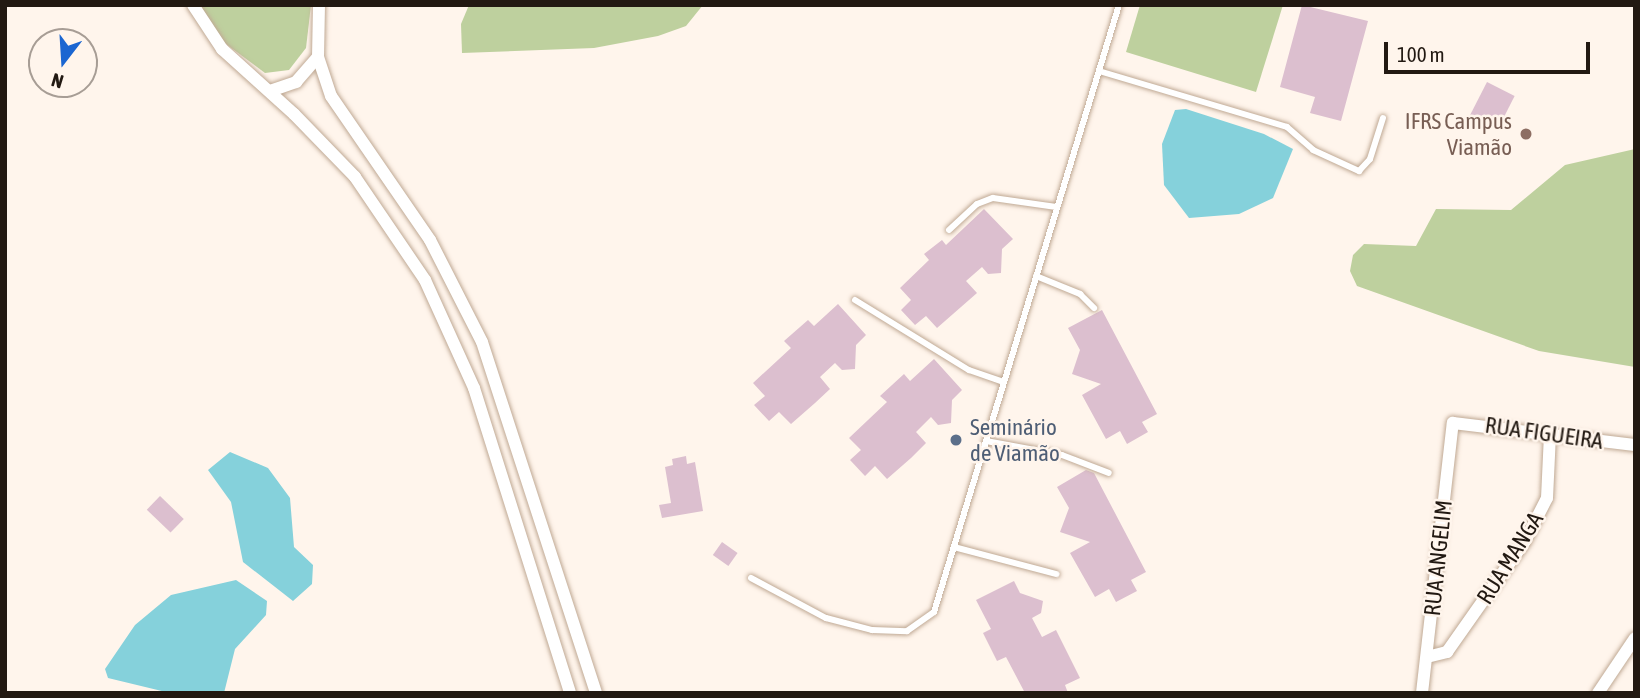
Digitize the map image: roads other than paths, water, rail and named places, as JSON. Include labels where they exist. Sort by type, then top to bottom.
[{"type":"street","points":[[192,5],[222,49],[270,91],[355,177],[409,253],[459,351],[503,479],[570,693]]},
{"type":"street","points":[[319,5],[318,57],[342,117],[424,231],[465,304],[498,380],[596,693]]},
{"type":"street","points":[[270,91],[296,82],[318,57]]},
{"type":"street","name":"RUA FIGUEIRA","points":[[1453,424],[1635,445]]},
{"type":"street","name":"RUA ANGELIM","points":[[1422,693],[1453,424]]},
{"type":"street","name":"RUA MANGA","points":[[1427,657],[1447,652],[1525,541],[1547,498],[1550,435]]},
{"type":"street","points":[[503,479],[527,471]]},
{"type":"street","points":[[1598,693],[1635,638]]},
{"type":"lane","points":[[751,578],[826,618],[872,630],[907,631],[934,612],[1119,5]]},
{"type":"lane","points":[[1099,71],[1287,127],[1313,149],[1359,171],[1370,159],[1383,118]]},
{"type":"lane","points":[[949,230],[977,204],[993,198],[1056,207]]},
{"type":"lane","points":[[1035,276],[1080,294],[1094,308]]},
{"type":"lane","points":[[855,300],[969,370],[1004,382]]},
{"type":"lane","points":[[986,441],[1062,455],[1109,472]]},
{"type":"lane","points":[[954,547],[1056,574]]},
{"type":"water","points":[[1186,109],[1264,134],[1293,149],[1273,198],[1239,214],[1189,218],[1164,185],[1162,144],[1175,110]]},
{"type":"water","points":[[230,452],[268,468],[290,498],[294,547],[313,565],[312,584],[293,601],[243,562],[231,502],[208,470]]},
{"type":"water","points":[[236,580],[267,601],[266,615],[235,649],[224,693],[170,693],[108,678],[105,669],[135,625],[171,595]]},
{"type":"place","name":"IFRS Campus Viamão","points":[[1526,134]]},
{"type":"place","name":"Seminário de Viamão","points":[[956,440]]}]
